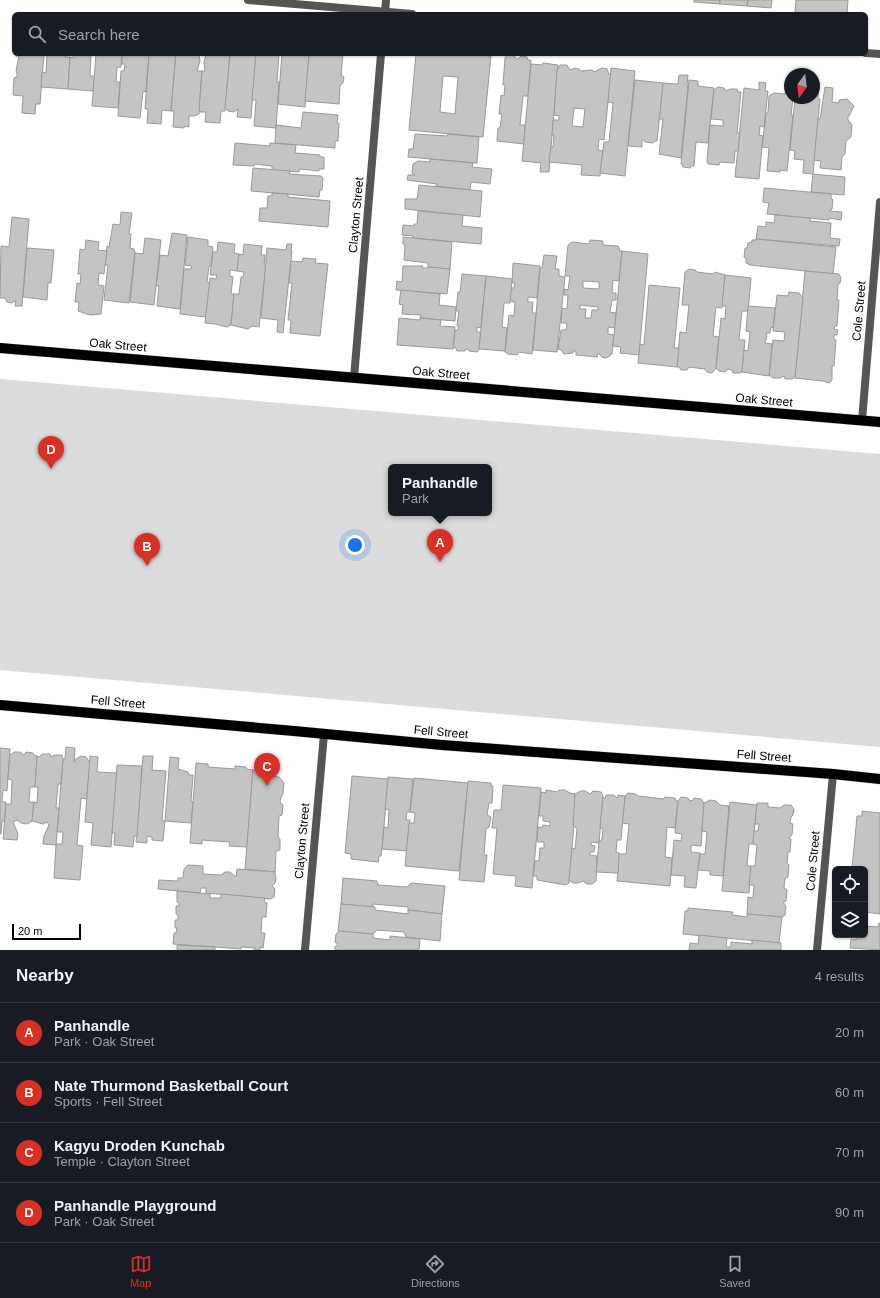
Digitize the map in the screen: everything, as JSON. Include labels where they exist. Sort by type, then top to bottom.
[{"type":"main road","name":"Oak Street","points":[[0,348],[862,422],[880,422]]},
{"type":"main road","name":"Fell Street","points":[[0,705],[442,746],[833,774],[880,779]]},
{"type":"street","points":[[248,0],[374,12]]},
{"type":"street","points":[[385,12],[386,0]]},
{"type":"street","points":[[868,53],[880,54]]},
{"type":"street","name":"Clayton Street","points":[[354,378],[381,56]]},
{"type":"street","name":"Cole Street","points":[[862,422],[880,202]]},
{"type":"street","name":"Clayton Street","points":[[305,950],[324,734]]},
{"type":"street","name":"Cole Street","points":[[817,950],[833,774]]},
{"type":"shaded area","points":[[0,379],[880,454],[880,747],[0,670]]},
{"type":"building","points":[[694,0],[720,0],[720,4],[694,2]]},
{"type":"building","points":[[720,0],[748,0],[747,6],[720,4]]},
{"type":"building","points":[[748,0],[772,0],[771,8],[747,6]]},
{"type":"building","points":[[796,0],[848,0],[847,12],[795,12]]},
{"type":"building","points":[[19,56],[44,56],[40,104],[36,104],[35,114],[22,113],[23,96],[13,95],[14,78],[17,77],[16,71]]},
{"type":"building","points":[[47,56],[70,57],[68,89],[41,87],[42,72],[46,73]]},
{"type":"building","points":[[74,56],[91,56],[90,76],[95,76],[93,91],[68,89],[70,57],[73,58]]},
{"type":"building","points":[[96,56],[122,56],[121,67],[117,67],[116,82],[120,82],[118,108],[92,106]]},
{"type":"building","points":[[122,56],[149,56],[146,92],[143,91],[140,118],[118,116],[121,71],[124,71],[125,64],[122,64]]},
{"type":"building","points":[[149,56],[176,56],[171,111],[162,110],[161,124],[147,123],[148,109],[145,109]]},
{"type":"building","points":[[176,56],[199,56],[200,61],[197,71],[202,71],[199,114],[189,116],[189,127],[173,127],[174,111],[171,111]]},
{"type":"building","points":[[206,56],[230,56],[225,111],[221,111],[220,123],[205,122],[206,112],[200,112],[199,110],[202,71],[205,71],[204,62]]},
{"type":"building","points":[[230,56],[256,56],[251,118],[237,117],[238,109],[234,112],[228,111],[225,108]]},
{"type":"building","points":[[256,56],[279,56],[276,128],[254,126],[256,100],[252,100]]},
{"type":"building","points":[[282,56],[309,56],[305,107],[278,104]]},
{"type":"building","points":[[309,56],[343,56],[341,75],[344,77],[343,83],[340,85],[339,104],[305,101]]},
{"type":"building","points":[[416,56],[491,56],[483,137],[409,130]],"holes":[[[443,76],[458,77],[455,114],[440,112]]]},
{"type":"building","points":[[506,56],[514,56],[516,59],[518,59],[521,56],[527,57],[528,60],[531,60],[528,96],[523,96],[520,125],[525,125],[524,144],[497,141],[498,128],[500,128],[502,114],[499,114],[501,95],[504,96],[505,85],[503,85]]},
{"type":"building","points":[[543,63],[558,65],[549,172],[540,172],[541,163],[522,161],[531,64],[542,65]]},
{"type":"building","points":[[560,65],[567,65],[569,69],[572,70],[574,68],[579,69],[580,71],[592,70],[594,72],[602,68],[607,69],[609,74],[611,74],[604,140],[599,139],[598,150],[603,151],[600,176],[581,175],[582,165],[549,162],[551,147],[553,147],[553,120],[559,120],[559,116],[554,115],[557,70]],"holes":[[[574,108],[585,109],[583,127],[572,126]]]},
{"type":"building","points":[[611,68],[635,71],[625,176],[600,173],[604,142],[609,142],[613,103],[608,102]]},
{"type":"building","points":[[679,75],[688,75],[681,158],[659,154],[663,119],[659,119],[663,83],[678,84]]},
{"type":"building","points":[[635,80],[663,83],[657,141],[653,143],[642,140],[642,147],[628,146]]},
{"type":"building","points":[[689,80],[698,81],[698,86],[714,88],[708,143],[696,142],[694,166],[690,168],[683,167],[681,164]]},
{"type":"building","points":[[759,82],[766,83],[765,91],[768,91],[764,127],[760,126],[759,135],[763,136],[759,179],[735,177],[744,88],[759,90]]},
{"type":"building","points":[[718,87],[724,88],[726,91],[730,89],[737,89],[738,92],[741,92],[737,133],[740,133],[738,151],[735,151],[734,163],[720,162],[719,165],[708,164],[707,161],[710,125],[723,126],[723,120],[711,119],[714,90]]},
{"type":"building","points":[[825,87],[833,88],[832,102],[839,103],[839,100],[847,99],[854,106],[848,116],[848,120],[852,125],[851,137],[846,141],[845,154],[842,157],[841,170],[820,168],[821,161],[814,160],[818,119],[820,119]]},
{"type":"building","points":[[774,93],[784,94],[784,104],[792,104],[791,115],[793,115],[787,171],[780,170],[780,172],[767,171],[769,148],[762,147],[766,113],[768,113],[769,96]]},
{"type":"building","points":[[794,104],[820,104],[813,174],[803,173],[804,160],[794,159],[795,151],[790,150]]},
{"type":"building","points":[[303,112],[338,115],[338,141],[335,141],[335,148],[275,143],[276,125],[301,128]]},
{"type":"building","points":[[415,134],[447,136],[448,134],[479,137],[477,163],[408,157],[409,149],[413,149]]},
{"type":"building","points":[[235,143],[270,146],[270,143],[296,145],[295,153],[320,155],[320,157],[324,157],[324,169],[319,169],[319,171],[300,169],[299,172],[272,170],[272,166],[254,164],[254,166],[233,165]]},
{"type":"building","points":[[430,159],[473,163],[472,167],[492,169],[490,184],[471,182],[470,190],[436,186],[437,184],[407,180],[408,175],[415,175],[412,173],[413,164],[418,161],[430,162]]},
{"type":"building","points":[[253,168],[290,171],[289,174],[321,176],[323,178],[322,190],[320,190],[319,197],[251,191]]},
{"type":"building","points":[[813,174],[845,177],[844,195],[811,192]]},
{"type":"building","points":[[419,185],[482,191],[480,217],[405,209],[405,199],[417,199]]},
{"type":"building","points":[[764,188],[831,194],[831,198],[833,200],[832,209],[829,211],[842,212],[841,220],[767,214],[769,203],[763,202]]},
{"type":"building","points":[[272,193],[288,194],[288,197],[330,201],[328,227],[259,221],[260,208],[267,208],[268,196],[272,196]]},
{"type":"building","points":[[418,211],[463,215],[462,226],[482,228],[481,244],[413,238],[413,236],[402,235],[403,225],[414,226],[414,224],[417,224]]},
{"type":"building","points":[[121,212],[132,213],[129,234],[131,234],[130,248],[134,249],[135,253],[129,303],[104,300],[108,265],[105,265],[107,246],[109,247],[113,224],[120,225]]},
{"type":"building","points":[[775,215],[810,218],[810,221],[831,223],[830,238],[840,239],[839,246],[756,239],[758,226],[766,227],[766,222],[774,223]]},
{"type":"building","points":[[12,217],[29,219],[22,306],[15,306],[16,300],[12,303],[7,302],[5,298],[0,298],[1,246],[9,247]]},
{"type":"building","points":[[172,233],[187,235],[180,309],[157,306],[159,286],[156,286],[160,255],[168,256]]},
{"type":"building","points":[[188,237],[208,240],[208,246],[213,247],[211,266],[209,266],[207,282],[210,283],[206,317],[180,314],[184,269],[191,269],[192,266],[185,265]]},
{"type":"building","points":[[403,237],[452,242],[450,269],[428,267],[428,263],[404,260],[405,245],[403,244]]},
{"type":"building","points":[[145,238],[161,240],[154,305],[130,302],[135,253],[143,254]]},
{"type":"building","points":[[756,239],[836,247],[833,274],[750,265],[746,263],[746,258],[744,257],[745,248],[747,248],[748,243]]},
{"type":"building","points":[[86,240],[99,242],[98,250],[107,251],[104,274],[99,273],[98,285],[104,286],[101,314],[90,315],[78,311],[79,302],[75,302],[77,283],[80,284],[81,274],[78,274],[80,249],[85,250]]},
{"type":"building","points":[[590,240],[603,241],[603,245],[618,246],[620,251],[622,251],[619,281],[613,280],[612,293],[616,293],[616,300],[612,300],[610,312],[616,313],[615,328],[608,327],[608,334],[614,335],[612,354],[606,358],[602,357],[598,353],[597,357],[576,355],[576,351],[573,351],[573,353],[564,354],[558,349],[561,330],[566,330],[567,323],[561,323],[562,308],[567,309],[568,295],[564,295],[564,289],[568,290],[570,276],[565,276],[568,245],[572,242],[589,244]],"holes":[[[583,281],[599,282],[599,289],[583,288]],[[580,305],[598,307],[598,310],[592,310],[591,318],[585,318],[586,309],[580,309]]]},
{"type":"building","points":[[218,242],[235,244],[234,253],[239,254],[237,271],[230,270],[230,276],[233,277],[231,294],[234,294],[231,325],[227,327],[205,323],[210,278],[216,279],[217,275],[210,275],[213,252],[217,252]]},
{"type":"building","points":[[244,244],[262,246],[261,255],[265,255],[264,265],[266,266],[259,327],[252,326],[248,329],[231,325],[234,294],[239,294],[241,277],[243,277],[244,272],[237,271],[239,254],[243,255]]},
{"type":"building","points":[[287,244],[292,244],[292,251],[283,333],[277,332],[278,320],[261,318],[267,248],[286,250]]},
{"type":"building","points":[[27,248],[54,250],[51,283],[48,283],[47,300],[23,297]]},
{"type":"building","points":[[622,251],[648,254],[639,355],[620,353],[621,347],[613,346]]},
{"type":"building","points":[[544,255],[557,256],[555,269],[559,269],[559,276],[565,277],[557,352],[533,350],[540,268],[542,268]]},
{"type":"building","points":[[303,258],[316,259],[315,263],[328,264],[320,336],[290,333],[291,320],[288,320],[292,283],[289,283],[291,261],[302,262]]},
{"type":"building","points":[[513,263],[540,266],[537,298],[528,297],[528,302],[533,302],[532,313],[536,313],[532,354],[519,352],[517,355],[508,354],[505,352],[509,315],[514,316],[515,302],[510,301],[511,288],[514,288],[515,283],[512,283]]},
{"type":"building","points":[[403,266],[423,266],[422,268],[428,267],[450,269],[447,294],[396,290],[397,281],[402,282]]},
{"type":"building","points":[[689,269],[697,272],[713,274],[715,272],[725,275],[722,308],[716,307],[713,336],[719,337],[716,368],[712,373],[707,372],[705,369],[689,367],[687,370],[681,370],[677,367],[680,332],[686,333],[689,305],[682,305],[685,272]]},
{"type":"building","points":[[805,271],[839,274],[841,278],[840,283],[838,284],[837,300],[839,300],[837,326],[835,326],[834,329],[838,330],[837,335],[834,335],[834,339],[836,340],[834,366],[832,366],[832,380],[829,383],[795,378]]},
{"type":"building","points":[[462,274],[486,276],[481,328],[477,327],[477,332],[481,332],[479,350],[477,352],[469,351],[468,349],[465,351],[457,351],[456,348],[453,347],[455,330],[458,330],[459,326],[457,326],[459,311],[456,311]]},
{"type":"building","points":[[725,275],[751,278],[748,311],[742,311],[739,340],[745,340],[742,372],[740,373],[733,373],[732,370],[728,369],[725,372],[719,371],[716,368],[721,318],[725,319],[726,306],[722,306]]},
{"type":"building","points":[[486,276],[512,279],[510,303],[504,303],[502,327],[507,328],[505,351],[479,349]]},
{"type":"building","points":[[649,285],[680,288],[674,348],[679,348],[677,367],[638,363],[640,344],[644,345]]},
{"type":"building","points":[[401,290],[440,294],[439,305],[456,307],[455,321],[420,318],[421,315],[402,314],[403,305],[399,304]]},
{"type":"building","points":[[789,292],[799,293],[803,298],[795,377],[792,379],[785,379],[784,376],[780,378],[773,378],[769,375],[773,340],[784,341],[785,332],[773,331],[777,295],[788,296]]},
{"type":"building","points":[[748,306],[775,308],[773,328],[771,327],[770,333],[766,333],[767,336],[765,343],[772,344],[769,376],[742,372],[744,350],[748,351],[750,332],[746,331]]},
{"type":"building","points":[[399,318],[441,320],[440,326],[455,327],[453,349],[397,345]]},
{"type":"building","points":[[66,747],[75,748],[74,762],[81,756],[86,757],[90,763],[87,799],[81,798],[77,845],[83,846],[80,880],[54,878],[56,844],[62,844],[63,832],[57,832],[63,759],[65,759]]},
{"type":"building","points":[[0,748],[10,749],[7,791],[3,790],[2,802],[6,802],[5,821],[2,821],[1,834],[0,834]]},
{"type":"building","points":[[20,752],[24,755],[26,752],[33,753],[37,756],[35,787],[30,787],[29,802],[34,802],[32,821],[27,824],[21,823],[17,820],[13,822],[18,834],[17,840],[3,839],[6,804],[11,804],[12,780],[8,779],[10,754]]},
{"type":"building","points":[[42,754],[50,754],[51,757],[55,755],[62,755],[63,759],[61,784],[58,784],[56,808],[59,808],[56,845],[43,844],[44,836],[49,825],[47,822],[43,824],[32,821],[34,802],[37,803],[38,787],[35,787],[37,756],[39,757]]},
{"type":"building","points":[[90,756],[98,757],[97,772],[117,773],[111,847],[91,845],[93,823],[85,822]]},
{"type":"building","points":[[143,756],[153,756],[152,770],[166,771],[162,821],[165,821],[163,841],[152,840],[152,837],[147,836],[147,843],[136,842]]},
{"type":"building","points":[[170,757],[179,758],[178,769],[188,772],[189,775],[193,775],[191,823],[165,821]]},
{"type":"building","points":[[196,763],[208,764],[208,767],[235,769],[235,766],[246,767],[246,769],[253,770],[247,847],[229,846],[230,842],[202,840],[202,844],[190,843]]},
{"type":"building","points":[[117,765],[142,766],[137,836],[134,836],[133,847],[114,845],[115,833],[112,833]]},
{"type":"building","points":[[253,770],[264,771],[264,779],[270,779],[270,776],[279,777],[284,783],[283,794],[280,802],[283,805],[282,815],[279,816],[278,837],[280,839],[280,850],[276,851],[275,872],[245,869]]},
{"type":"building","points":[[352,776],[388,779],[382,849],[378,862],[351,859],[351,854],[345,853]]},
{"type":"building","points":[[388,777],[413,779],[410,812],[407,812],[406,820],[410,820],[407,851],[382,849],[384,827],[388,828],[389,810],[385,809]]},
{"type":"building","points":[[414,778],[468,783],[459,871],[405,866],[409,823],[414,823],[415,813],[410,812]]},
{"type":"building","points":[[468,781],[491,783],[491,786],[493,786],[492,803],[489,803],[487,815],[491,817],[489,827],[486,829],[484,855],[487,855],[484,882],[459,880]]},
{"type":"building","points":[[503,785],[541,788],[532,888],[515,886],[516,876],[493,874],[497,828],[492,828],[494,810],[501,810]]},
{"type":"building","points":[[546,790],[557,792],[559,790],[565,790],[575,794],[569,883],[566,885],[537,880],[537,876],[533,876],[535,861],[539,861],[540,848],[544,848],[544,842],[537,842],[538,827],[542,828],[543,825],[550,826],[550,822],[543,821],[543,816],[539,816],[541,792],[546,793]]},
{"type":"building","points":[[585,791],[590,794],[593,791],[601,792],[603,796],[599,843],[591,842],[591,845],[595,846],[594,852],[590,852],[590,855],[597,856],[596,881],[592,884],[587,884],[583,881],[573,883],[569,880],[572,848],[575,849],[577,829],[573,825],[575,794]]},
{"type":"building","points":[[628,793],[636,794],[638,796],[663,799],[665,797],[675,798],[676,801],[678,801],[675,828],[667,827],[665,857],[672,858],[670,886],[617,881],[619,854],[626,854],[629,824],[622,823],[625,796]]},
{"type":"building","points":[[606,795],[614,795],[617,798],[618,795],[625,796],[621,840],[617,840],[616,852],[619,853],[618,873],[596,872],[599,842],[602,839],[603,830],[600,827],[603,797],[605,798]]},
{"type":"building","points":[[681,797],[688,798],[692,801],[694,798],[701,799],[704,803],[701,846],[691,845],[691,852],[700,853],[696,888],[684,887],[685,876],[671,875],[674,840],[681,841],[682,834],[675,833],[678,801]]},
{"type":"building","points":[[710,800],[716,801],[720,805],[729,806],[723,876],[710,875],[710,871],[698,870],[700,854],[705,854],[707,832],[702,831],[704,803]]},
{"type":"building","points":[[730,802],[757,805],[753,844],[749,844],[747,866],[751,866],[749,893],[722,891]]},
{"type":"building","points":[[757,803],[768,803],[768,807],[780,808],[784,805],[791,805],[794,809],[790,823],[793,824],[792,835],[789,838],[791,839],[787,863],[789,865],[788,877],[785,878],[784,888],[787,890],[786,901],[783,902],[786,906],[785,915],[782,917],[747,914],[748,897],[753,898],[754,885],[749,885],[751,866],[755,866],[757,845],[753,844],[754,831],[758,831],[759,824],[755,824]]},
{"type":"building","points":[[862,811],[880,813],[880,914],[868,912],[868,866],[852,866],[857,816],[862,816]]},
{"type":"building","points":[[188,865],[203,866],[203,874],[221,875],[225,872],[230,872],[236,877],[237,869],[275,872],[276,879],[272,886],[275,889],[274,897],[270,899],[206,893],[206,888],[201,888],[200,893],[158,889],[159,880],[178,881],[178,878],[183,878],[184,869]]},
{"type":"building","points":[[343,878],[377,881],[378,885],[407,887],[411,883],[445,886],[442,914],[408,910],[408,907],[373,904],[373,907],[341,904]]},
{"type":"building","points":[[177,891],[210,894],[210,898],[221,898],[221,894],[265,898],[264,902],[267,903],[266,917],[262,917],[261,933],[265,933],[263,948],[260,947],[260,950],[254,950],[255,948],[241,947],[241,949],[173,944],[174,933],[176,933],[177,928],[175,928],[175,920],[178,920],[178,915],[176,914],[176,906],[179,906],[179,902],[177,902]]},
{"type":"building","points":[[341,904],[375,907],[375,910],[408,914],[408,910],[442,914],[440,941],[406,937],[404,932],[377,930],[373,934],[338,931]]},
{"type":"building","points":[[688,908],[733,912],[732,915],[747,917],[747,914],[782,917],[779,943],[683,934],[685,911],[688,911]]},
{"type":"building","points":[[880,923],[880,950],[850,948],[851,939],[856,940],[856,938],[868,938],[868,926],[878,927]]},
{"type":"building","points":[[339,931],[373,934],[373,938],[390,940],[390,936],[420,939],[419,950],[335,950],[335,947],[338,944],[335,942],[336,934]]},
{"type":"building","points":[[699,935],[727,938],[726,947],[731,947],[731,942],[752,944],[752,940],[781,943],[781,950],[689,950],[690,943],[698,944]]},
{"type":"building","points":[[177,945],[215,947],[215,950],[177,950]]},
{"type":"place","name":"Panhandle Playground","points":[[51,469]]},
{"type":"place","name":"Panhandle","points":[[440,562]]},
{"type":"place","name":"Nate Thurmond Basketball Court","points":[[147,566]]},
{"type":"place","name":"Kagyu Droden Kunchab","points":[[267,786]]}]
